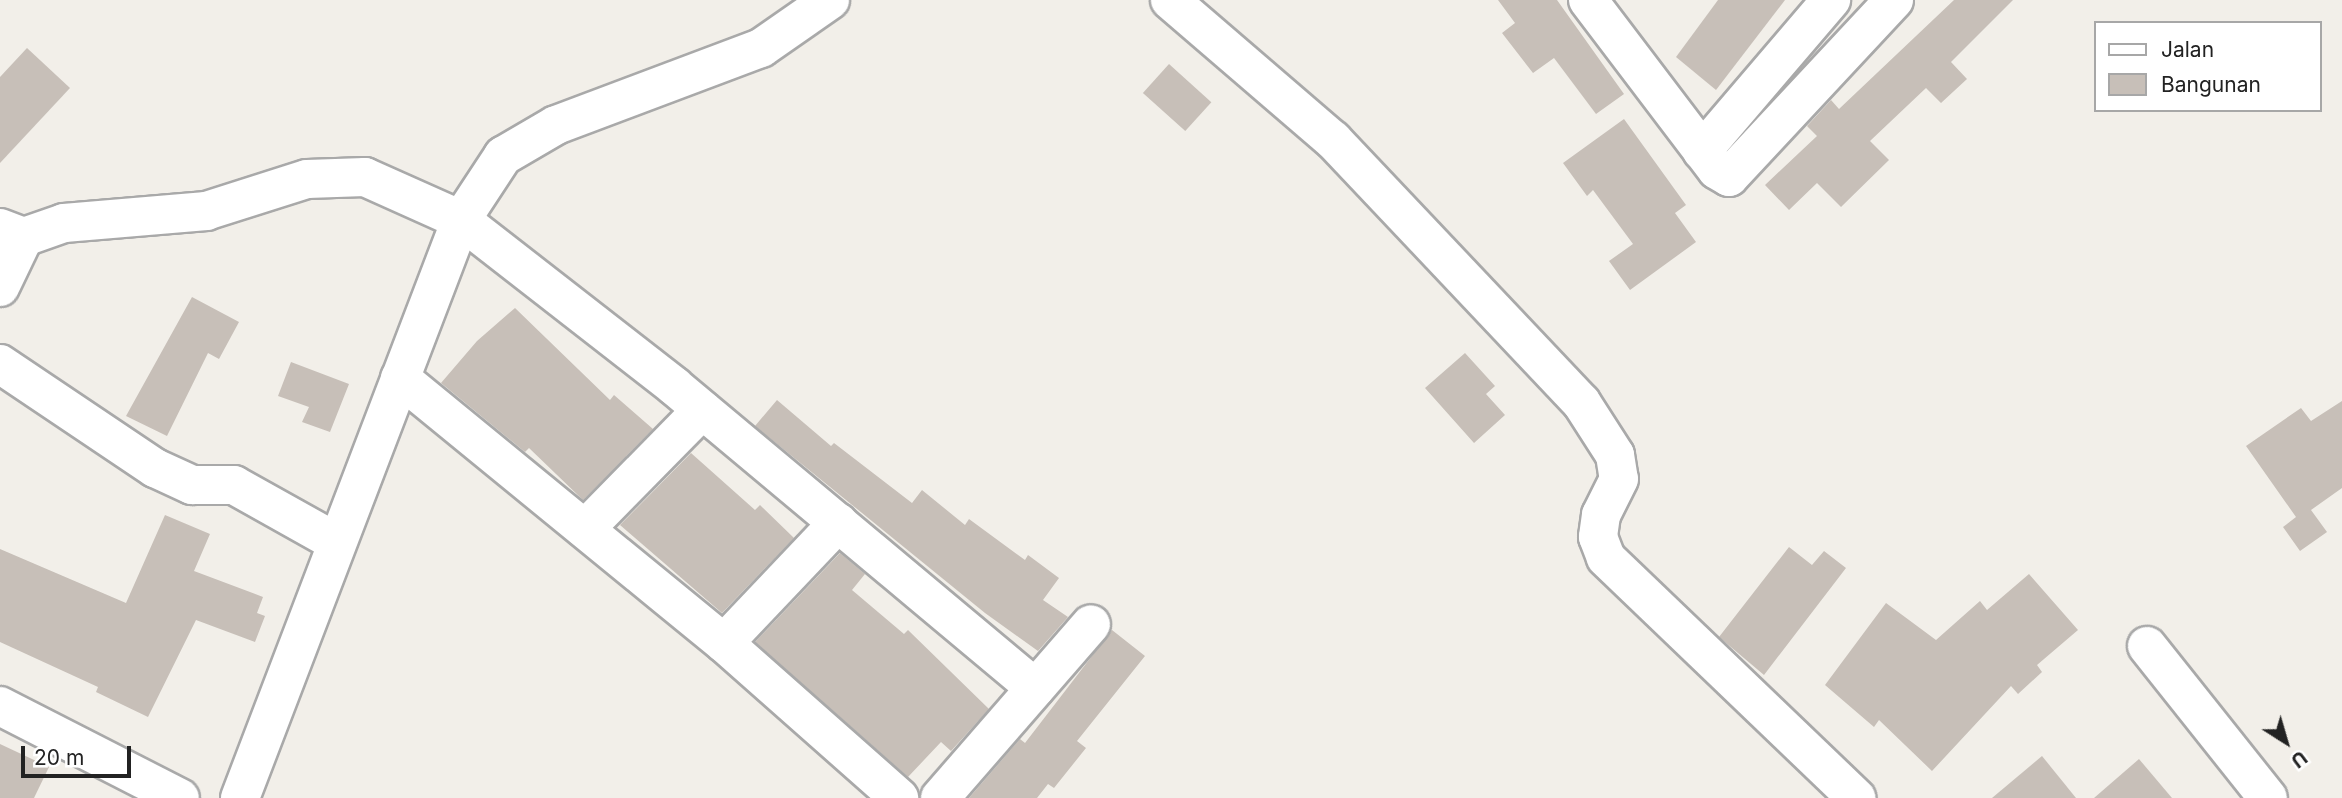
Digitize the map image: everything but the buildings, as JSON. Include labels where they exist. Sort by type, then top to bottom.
[{"type":"street","points":[[240,798],[334,541],[461,220],[503,156],[556,125],[761,48],[830,0]]},
{"type":"street","points":[[1170,0],[1333,140],[1581,402],[1615,455],[1619,478],[1601,515],[1598,537],[1606,558],[1856,798]]},
{"type":"street","points":[[1588,0],[1723,176],[1739,170],[1860,34],[1894,0]]},
{"type":"street","points":[[1702,151],[1831,0],[1860,34]]},
{"type":"street","points":[[0,287],[12,233],[64,223],[206,211],[307,179],[365,177],[461,220],[702,410],[1035,688]]},
{"type":"street","points":[[0,364],[155,468],[192,485],[234,485],[334,541]]},
{"type":"street","points":[[400,378],[724,643],[899,798]]},
{"type":"street","points":[[585,529],[702,410]]},
{"type":"street","points":[[724,643],[838,523]]},
{"type":"street","points":[[940,798],[1091,624]]},
{"type":"street","points":[[2147,646],[2268,798]]},
{"type":"street","points":[[0,706],[180,798]]}]
